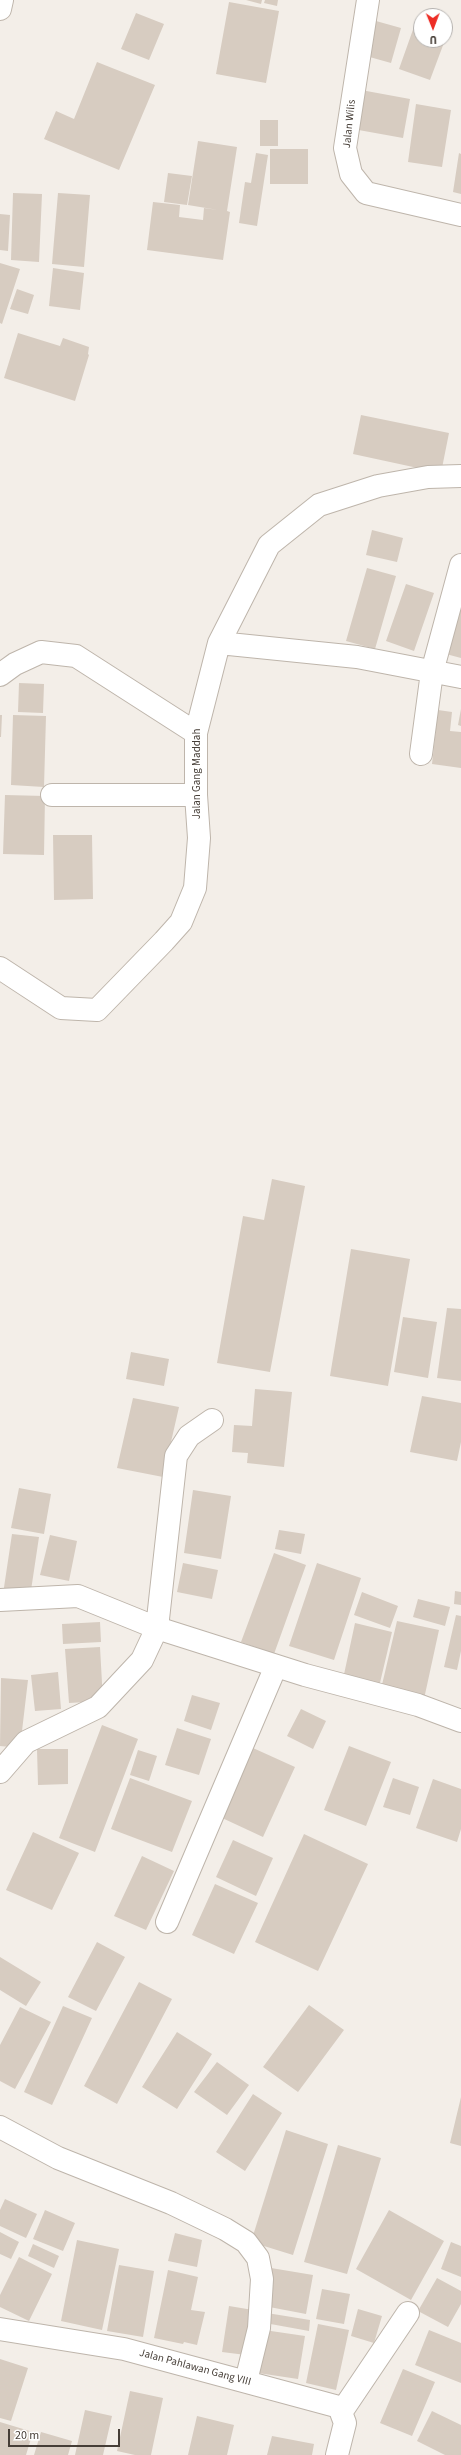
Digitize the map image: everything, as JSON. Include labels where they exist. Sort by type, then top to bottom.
[{"type":"street","points":[[0,9],[2,0]]},
{"type":"street","name":"Jalan Wilis","points":[[368,0],[345,148],[351,174],[366,192],[461,215]]},
{"type":"street","name":"Jalan Gang Maddah","points":[[0,968],[61,1008],[97,1010],[181,922],[195,888],[199,838],[196,795],[196,733],[219,643],[269,545],[319,505],[378,486],[428,477],[461,476]]},
{"type":"street","points":[[421,754],[432,672],[461,565]]},
{"type":"street","points":[[219,643],[357,657],[461,677]]},
{"type":"street","points":[[0,675],[15,664],[41,652],[76,656],[196,733]]},
{"type":"street","points":[[52,795],[196,795]]},
{"type":"street","points":[[0,1772],[26,1742],[98,1707],[142,1660],[157,1628],[176,1456],[189,1436],[212,1420]]},
{"type":"street","points":[[0,1600],[78,1596],[157,1628],[276,1666],[418,1705],[461,1721]]},
{"type":"street","points":[[167,1922],[276,1666]]},
{"type":"street","points":[[0,2128],[58,2158],[171,2203],[225,2229],[246,2242],[258,2258],[262,2279],[259,2328],[246,2381]]},
{"type":"street","points":[[337,2455],[345,2423],[342,2411],[408,2313]]},
{"type":"street","name":"Jalan Pahlawan Gang VIII","points":[[0,2329],[124,2349],[339,2407],[342,2411]]},
{"type":"building","points":[[246,0],[262,0],[261,4]]},
{"type":"building","points":[[265,0],[278,0],[277,6],[264,3]]},
{"type":"building","points":[[229,2],[279,11],[266,83],[216,74]]},
{"type":"building","points":[[136,13],[164,24],[149,60],[121,49]]},
{"type":"building","points":[[376,21],[401,28],[391,63],[366,56]]},
{"type":"building","points":[[413,30],[413,48],[442,48],[430,80],[399,69]]},
{"type":"building","points":[[97,62],[155,85],[119,170],[44,139],[56,111],[74,119]]},
{"type":"building","points":[[361,90],[410,99],[403,138],[353,129]]},
{"type":"building","points":[[416,104],[451,110],[442,167],[408,162]]},
{"type":"building","points":[[260,120],[278,120],[278,146],[260,146]]},
{"type":"building","points":[[198,141],[237,147],[227,211],[230,212],[223,260],[147,250],[153,202],[180,205],[179,217],[203,220],[204,208],[218,210],[188,205]]},
{"type":"building","points":[[270,149],[308,149],[308,184],[270,184]]},
{"type":"building","points":[[256,153],[268,155],[257,226],[239,223],[245,182],[251,183]]},
{"type":"building","points":[[459,153],[461,154],[461,194],[453,192]]},
{"type":"building","points":[[168,173],[192,176],[187,205],[164,202]]},
{"type":"building","points":[[13,193],[42,194],[39,262],[11,260]]},
{"type":"building","points":[[58,193],[90,195],[84,267],[52,264]]},
{"type":"building","points":[[0,214],[10,215],[8,251],[0,250]]},
{"type":"building","points":[[0,263],[20,269],[2,324],[0,323]]},
{"type":"building","points":[[53,268],[84,273],[80,310],[49,306]]},
{"type":"building","points":[[17,289],[34,295],[28,314],[10,309]]},
{"type":"building","points":[[18,333],[60,346],[63,338],[89,347],[89,355],[75,401],[4,378]]},
{"type":"building","points":[[361,415],[449,433],[441,473],[353,454]]},
{"type":"building","points":[[372,530],[403,538],[397,562],[366,555]]},
{"type":"building","points":[[367,568],[396,576],[375,649],[346,641]]},
{"type":"building","points":[[406,584],[434,593],[414,651],[386,641]]},
{"type":"building","points":[[461,596],[461,658],[446,654]]},
{"type":"building","points":[[19,683],[44,684],[43,713],[18,712]]},
{"type":"building","points":[[461,709],[461,726],[458,725]]},
{"type":"building","points":[[438,710],[452,712],[450,731],[461,732],[461,768],[432,764]]},
{"type":"building","points":[[0,715],[2,715],[1,737],[0,737]]},
{"type":"building","points":[[13,715],[46,716],[44,787],[11,785]]},
{"type":"building","points":[[5,795],[45,796],[44,855],[3,854]]},
{"type":"building","points":[[53,835],[92,835],[93,899],[54,900]]},
{"type":"building","points":[[272,1179],[305,1186],[270,1372],[217,1363],[243,1216],[264,1220]]},
{"type":"building","points":[[351,1249],[410,1259],[388,1386],[330,1376]]},
{"type":"building","points":[[447,1308],[461,1309],[461,1381],[437,1378]]},
{"type":"building","points":[[403,1317],[437,1322],[428,1378],[394,1372]]},
{"type":"building","points":[[131,1352],[169,1359],[164,1386],[126,1379]]},
{"type":"building","points":[[255,1389],[292,1392],[284,1467],[247,1463],[248,1453],[232,1452],[234,1425],[252,1426]]},
{"type":"building","points":[[422,1396],[461,1403],[461,1442],[457,1461],[410,1452]]},
{"type":"building","points":[[133,1398],[179,1407],[163,1477],[117,1468]]},
{"type":"building","points":[[19,1488],[51,1494],[44,1534],[11,1528]]},
{"type":"building","points":[[193,1490],[231,1496],[221,1559],[184,1553]]},
{"type":"building","points":[[279,1530],[305,1534],[301,1554],[275,1549]]},
{"type":"building","points":[[12,1534],[39,1537],[30,1597],[3,1594]]},
{"type":"building","points":[[50,1535],[77,1541],[69,1581],[40,1575]]},
{"type":"building","points":[[274,1553],[306,1565],[274,1654],[241,1642]]},
{"type":"building","points":[[183,1563],[218,1570],[212,1599],[177,1592]]},
{"type":"building","points":[[317,1563],[361,1578],[334,1660],[289,1646]]},
{"type":"building","points":[[455,1591],[461,1592],[461,1605],[454,1604]]},
{"type":"building","points":[[362,1592],[398,1606],[390,1628],[354,1615]]},
{"type":"building","points":[[418,1599],[450,1607],[445,1626],[413,1617]]},
{"type":"building","points":[[456,1615],[461,1616],[461,1651],[457,1670],[444,1667]]},
{"type":"building","points":[[397,1621],[439,1630],[424,1699],[381,1689]]},
{"type":"building","points":[[100,1622],[101,1642],[63,1644],[62,1624]]},
{"type":"building","points":[[355,1623],[392,1632],[379,1687],[343,1679]]},
{"type":"building","points":[[100,1647],[103,1701],[69,1703],[65,1649]]},
{"type":"building","points":[[58,1672],[61,1709],[35,1711],[31,1675]]},
{"type":"building","points":[[1,1678],[28,1680],[20,1748],[0,1746]]},
{"type":"building","points":[[192,1695],[220,1703],[211,1730],[184,1721]]},
{"type":"building","points":[[301,1709],[326,1721],[313,1749],[287,1736]]},
{"type":"building","points":[[102,1725],[138,1739],[95,1852],[59,1838]]},
{"type":"building","points":[[177,1728],[211,1739],[199,1775],[165,1765]]},
{"type":"building","points":[[349,1746],[391,1762],[366,1826],[324,1810]]},
{"type":"building","points":[[253,1748],[295,1767],[263,1837],[220,1817]]},
{"type":"building","points":[[37,1749],[68,1749],[68,1784],[38,1785]]},
{"type":"building","points":[[138,1750],[157,1756],[149,1781],[130,1775]]},
{"type":"building","points":[[130,1778],[192,1801],[172,1852],[111,1829]]},
{"type":"building","points":[[393,1778],[419,1787],[410,1815],[383,1807]]},
{"type":"building","points":[[433,1779],[461,1789],[461,1829],[457,1842],[416,1828]]},
{"type":"building","points":[[33,1832],[79,1853],[52,1910],[6,1890]]},
{"type":"building","points":[[304,1834],[368,1864],[318,1971],[255,1942]]},
{"type":"building","points":[[233,1840],[273,1858],[256,1896],[216,1877]]},
{"type":"building","points":[[142,1856],[174,1871],[146,1930],[114,1916]]},
{"type":"building","points":[[215,1884],[258,1903],[234,1954],[192,1935]]},
{"type":"building","points":[[97,1942],[125,1957],[96,2011],[68,1997]]},
{"type":"building","points":[[0,1957],[41,1982],[26,2006],[0,1990]]},
{"type":"building","points":[[139,1982],[172,1999],[117,2104],[84,2086]]},
{"type":"building","points":[[309,2005],[344,2030],[298,2092],[263,2067]]},
{"type":"building","points":[[63,2006],[92,2018],[52,2105],[24,2092]]},
{"type":"building","points":[[20,2007],[51,2022],[15,2089],[0,2081],[0,2045]]},
{"type":"building","points":[[177,2032],[212,2054],[177,2109],[142,2087]]},
{"type":"building","points":[[217,2062],[249,2085],[227,2115],[194,2092]]},
{"type":"building","points":[[253,2094],[282,2113],[245,2171],[216,2152]]},
{"type":"building","points":[[461,2097],[461,2146],[450,2143]]},
{"type":"building","points":[[286,2130],[328,2144],[293,2255],[251,2242]]},
{"type":"building","points":[[338,2145],[381,2158],[347,2274],[304,2262]]},
{"type":"building","points":[[5,2199],[37,2214],[26,2238],[0,2226],[0,2210]]},
{"type":"building","points":[[45,2210],[75,2223],[63,2251],[33,2239]]},
{"type":"building","points":[[389,2210],[444,2241],[411,2300],[356,2269]]},
{"type":"building","points":[[0,2232],[19,2242],[11,2259],[0,2254]]},
{"type":"building","points":[[175,2233],[202,2240],[197,2267],[168,2261]]},
{"type":"building","points":[[77,2240],[119,2249],[102,2330],[61,2321]]},
{"type":"building","points":[[451,2242],[461,2246],[461,2277],[441,2269]]},
{"type":"building","points":[[33,2244],[59,2256],[54,2268],[28,2256]]},
{"type":"building","points":[[19,2257],[52,2274],[29,2321],[0,2307],[0,2295]]},
{"type":"building","points":[[119,2265],[154,2271],[143,2337],[107,2331]]},
{"type":"building","points":[[271,2268],[313,2275],[306,2314],[264,2306]]},
{"type":"building","points":[[168,2270],[198,2277],[191,2310],[205,2312],[197,2345],[184,2342],[183,2344],[154,2338]]},
{"type":"building","points":[[437,2278],[461,2291],[461,2304],[448,2327],[418,2311]]},
{"type":"building","points":[[322,2289],[350,2294],[344,2324],[316,2319]]},
{"type":"building","points":[[229,2306],[253,2310],[246,2355],[222,2352]]},
{"type":"building","points":[[358,2309],[382,2316],[374,2343],[351,2336]]},
{"type":"building","points":[[267,2313],[310,2320],[309,2331],[265,2323]]},
{"type":"building","points":[[318,2324],[349,2330],[336,2390],[306,2383]]},
{"type":"building","points":[[264,2330],[305,2336],[298,2379],[258,2373]]},
{"type":"building","points":[[429,2330],[461,2343],[461,2383],[415,2365]]},
{"type":"building","points":[[0,2359],[28,2368],[11,2421],[0,2418]]},
{"type":"building","points":[[403,2369],[435,2382],[412,2436],[380,2423]]},
{"type":"building","points":[[130,2391],[163,2398],[151,2455],[135,2455],[117,2451]]},
{"type":"building","points":[[85,2410],[112,2416],[103,2455],[75,2455]]},
{"type":"building","points":[[432,2411],[461,2425],[461,2455],[445,2455],[417,2441]]},
{"type":"building","points":[[197,2416],[234,2425],[227,2455],[188,2455]]},
{"type":"building","points":[[0,2422],[33,2432],[26,2455],[0,2455]]},
{"type":"building","points":[[41,2432],[72,2441],[68,2455],[34,2455]]},
{"type":"building","points":[[272,2436],[314,2444],[312,2455],[267,2455]]}]
